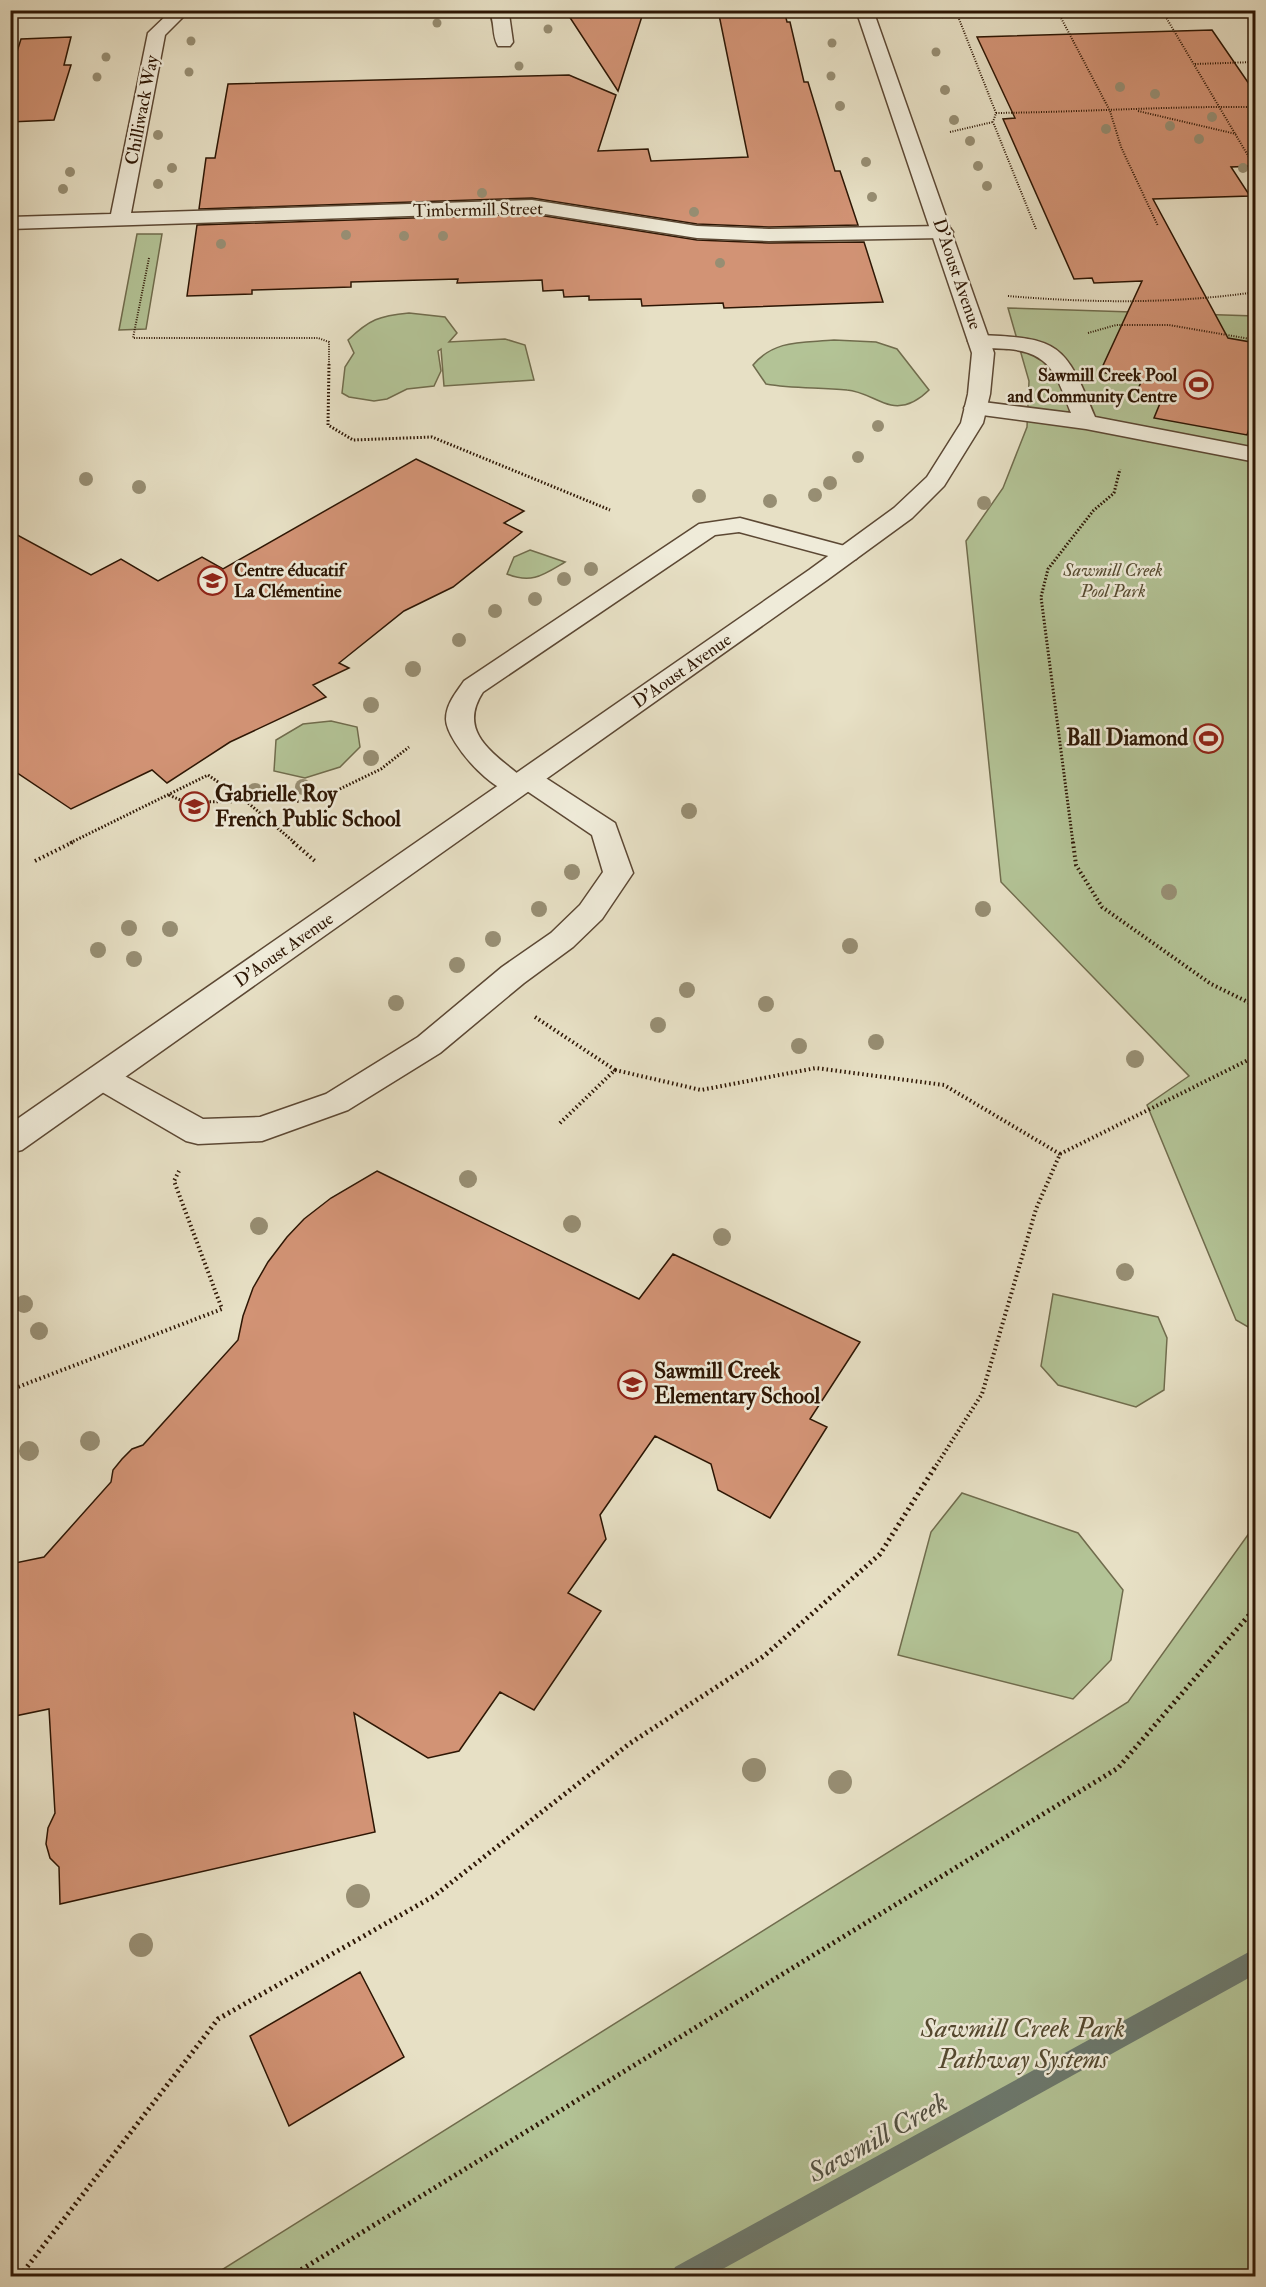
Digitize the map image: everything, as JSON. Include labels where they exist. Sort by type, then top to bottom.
[{"type":"street","name":"Chilliwack Way","points":[[120,220],[157,33],[182,10]]},
{"type":"street","points":[[496,10],[501,14],[504,42]]},
{"type":"street","name":"D'Aoust Avenue","points":[[10,1141],[847,554],[903,513],[936,481],[972,423],[983,352],[864,10]]},
{"type":"street","name":"Timbermill Street","points":[[10,224],[532,206],[697,232],[769,235],[943,232]]},
{"type":"street","points":[[979,341],[1016,343],[1051,354],[1067,378],[1086,422]]},
{"type":"street","points":[[975,408],[1086,422],[1256,455]]},
{"type":"street","points":[[101,1077],[198,1132],[262,1129],[337,1102],[429,1045],[495,990],[562,940],[591,912],[618,873],[605,830],[522,783],[474,749],[460,727],[461,708],[473,687],[708,529],[740,525],[847,554]]},
{"type":"path","points":[[940,10],[944,19]]},
{"type":"path","points":[[1045,10],[1049,16]]},
{"type":"path","points":[[1146,10],[1148,14]]},
{"type":"path","points":[[1164,14],[1256,169]]},
{"type":"path","points":[[1060,16],[1110,111],[1121,147],[1158,226]]},
{"type":"path","points":[[959,19],[996,113],[993,122],[1036,229]]},
{"type":"path","points":[[1194,64],[1256,62]]},
{"type":"path","points":[[996,113],[1256,106]]},
{"type":"path","points":[[1133,110],[1236,134]]},
{"type":"path","points":[[944,132],[993,122]]},
{"type":"path","points":[[1250,156],[1256,155]]},
{"type":"path","points":[[157,219],[133,338],[318,338],[329,342],[328,425],[352,440],[432,437],[610,510]]},
{"type":"path","points":[[1006,296],[1131,302],[1212,299],[1256,291]]},
{"type":"path","points":[[1051,354],[1074,337],[1116,326],[1169,325],[1256,340]]},
{"type":"path","points":[[1133,431],[1114,493],[1093,511],[1048,569],[1041,597],[1076,865],[1102,907],[1211,984],[1256,1006]]},
{"type":"path","points":[[168,795],[185,802],[315,801],[381,769],[408,747]]},
{"type":"path","points":[[35,861],[208,775],[247,802],[315,861]]},
{"type":"path","points":[[495,990],[615,1070],[701,1090],[816,1068],[944,1085],[1060,1154]]},
{"type":"path","points":[[20,2277],[218,2019],[434,1896],[629,1744],[764,1656],[880,1554],[982,1395],[1036,1209],[1060,1154],[1256,1056]]},
{"type":"path","points":[[560,1124],[615,1070]]},
{"type":"path","points":[[10,1390],[222,1309],[179,1195]]},
{"type":"path","points":[[291,2277],[1118,1768],[1256,1607]]},
{"type":"green space","points":[[137,234],[162,234],[146,329],[119,330]]},
{"type":"green space","name":"Sawmill Creek Pool Park","points":[[1008,308],[1255,316],[1255,1331],[1236,1320],[1147,1105],[1189,1076],[1001,882],[966,541],[1003,488],[1027,427],[1029,381]]},
{"type":"green space","points":[[409,313],[445,317],[457,333],[449,342],[505,339],[525,345],[534,380],[444,386],[441,349],[438,351],[441,371],[434,386],[407,389],[387,399],[374,401],[349,397],[342,393],[345,367],[354,353],[348,340],[363,327],[376,320]]},
{"type":"green space","points":[[834,340],[876,342],[897,349],[929,390],[912,402],[897,406],[853,391],[766,384],[753,365],[780,346]]},
{"type":"green space","points":[[530,550],[565,562],[537,577],[524,578],[507,574],[514,557]]},
{"type":"green space","points":[[331,721],[357,727],[360,747],[340,767],[305,778],[274,771],[276,740],[303,724]]},
{"type":"green space","points":[[1053,1294],[1158,1317],[1167,1338],[1164,1390],[1136,1407],[1058,1385],[1041,1366]]},
{"type":"green space","points":[[962,1493],[1078,1533],[1123,1590],[1111,1660],[1073,1699],[898,1655],[931,1532]]},
{"type":"green space","name":"Sawmill Creek Park Pathway Systems","points":[[1255,1525],[1255,2276],[212,2276],[1128,1702]]},
{"type":"building","points":[[565,10],[644,10],[618,91]]},
{"type":"building","points":[[718,10],[784,10],[787,22],[790,22],[804,82],[808,82],[835,171],[840,171],[858,225],[769,227],[697,224],[532,198],[199,209],[206,158],[215,158],[228,84],[569,75],[616,95],[598,151],[648,149],[651,161],[748,157]]},
{"type":"building","points":[[1212,30],[1256,94],[1256,166],[1231,167],[1250,196],[1153,199],[1228,338],[1256,343],[1256,407],[1247,435],[1154,418],[1163,396],[1137,391],[1142,380],[1100,372],[1142,281],[1094,283],[1092,278],[1074,279],[1003,119],[1015,118],[977,37]]},
{"type":"building","points":[[71,37],[64,65],[71,65],[54,120],[10,122],[10,74],[21,39]]},
{"type":"building","points":[[532,214],[697,240],[769,243],[864,242],[883,302],[724,308],[723,303],[642,306],[641,299],[589,300],[589,296],[564,297],[563,290],[543,291],[542,280],[457,283],[458,279],[351,282],[351,287],[252,290],[252,294],[187,296],[197,225]]},
{"type":"building","points":[[416,459],[524,511],[504,523],[522,532],[453,587],[404,611],[339,663],[349,668],[313,685],[326,697],[230,742],[167,783],[152,770],[71,809],[10,768],[10,531],[91,575],[121,559],[158,581],[202,557],[223,569]]},
{"type":"building","points":[[377,1171],[639,1299],[673,1254],[860,1342],[810,1419],[827,1427],[770,1518],[718,1490],[711,1464],[655,1436],[600,1515],[606,1539],[568,1593],[601,1611],[534,1710],[500,1692],[459,1751],[428,1758],[354,1713],[375,1832],[60,1904],[59,1867],[50,1858],[46,1844],[48,1828],[55,1813],[49,1709],[10,1717],[10,1564],[44,1557],[111,1482],[113,1470],[122,1459],[132,1449],[143,1445],[238,1340],[243,1316],[253,1288],[268,1262],[287,1237],[304,1219],[331,1198]]},
{"type":"building","points":[[360,1972],[404,2057],[289,2126],[250,2036]]},
{"type":"waterway","name":"Sawmill Creek","points":[[684,2276],[1256,1960]]},
{"type":"place","name":"Sawmill Creek Pool and Community Centre","points":[[1198,385]]},
{"type":"place","name":"Centre éducatif La Clémentine","points":[[213,580]]},
{"type":"place","name":"Ball Diamond","points":[[1209,738]]},
{"type":"place","name":"Gabrielle Roy French Public School","points":[[194,807]]},
{"type":"place","name":"Sawmill Creek Elementary School","points":[[633,1384]]}]
